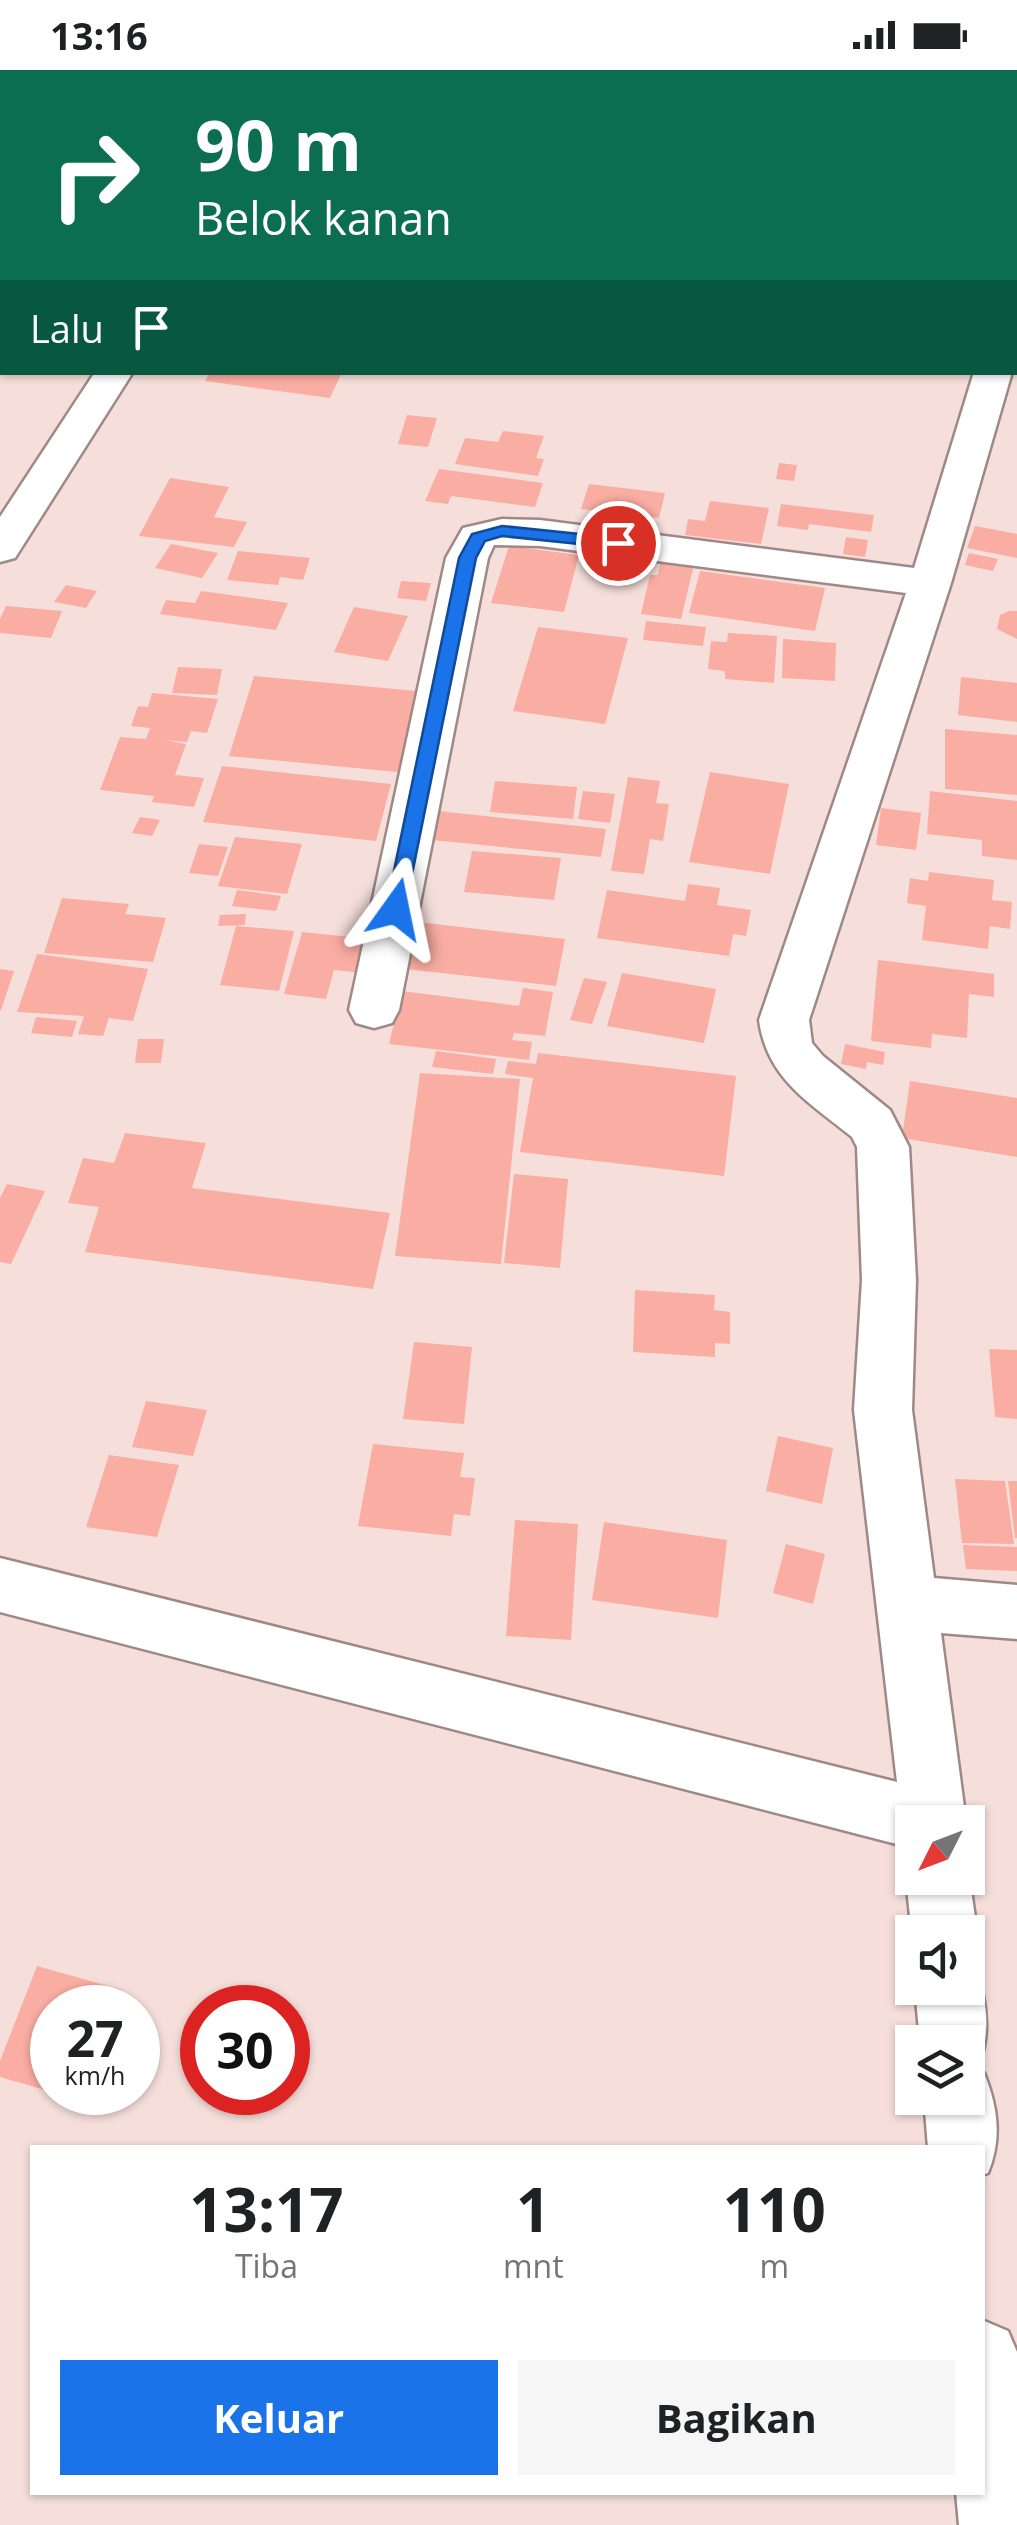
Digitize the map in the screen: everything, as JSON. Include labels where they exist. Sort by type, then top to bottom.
[{"type":"street","points":[[0,548],[112,375]]},
{"type":"street","points":[[931,1805],[883,1410],[889,1280],[883,1147],[872,1124],[805,1070],[788,1048],[784,1030],[930,583],[992,375]]},
{"type":"street","points":[[374,1010],[468,558],[478,537],[502,531],[540,533],[930,583]]},
{"type":"street","points":[[0,1584],[895,1812]]},
{"type":"street","points":[[908,1603],[1017,1612]]},
{"type":"street","points":[[961,2115],[964,2145]]},
{"type":"street","points":[[985,2388],[998,2525]]},
{"type":"building","points":[[208,375],[341,375],[330,398],[205,381]]},
{"type":"building","points":[[407,415],[437,418],[428,447],[398,444]]},
{"type":"building","points":[[503,431],[544,436],[536,458],[544,459],[538,476],[455,464],[465,438],[498,442]]},
{"type":"building","points":[[779,463],[797,465],[794,481],[776,479]]},
{"type":"building","points":[[439,469],[543,483],[535,507],[451,496],[448,504],[425,501]]},
{"type":"building","points":[[170,478],[229,487],[214,517],[247,522],[234,547],[139,536]]},
{"type":"building","points":[[589,484],[665,493],[659,518],[642,516],[638,530],[598,526],[601,511],[581,509]]},
{"type":"building","points":[[710,501],[769,508],[761,544],[685,535],[688,519],[705,521]]},
{"type":"building","points":[[781,504],[874,515],[871,532],[809,524],[808,530],[777,526]]},
{"type":"building","points":[[975,526],[1017,534],[1017,558],[967,548]]},
{"type":"building","points":[[846,537],[868,540],[865,557],[843,554]]},
{"type":"building","points":[[171,544],[218,553],[202,578],[155,568]]},
{"type":"building","points":[[509,546],[579,555],[564,612],[491,603]]},
{"type":"building","points":[[238,551],[310,558],[303,580],[280,577],[278,585],[227,580]]},
{"type":"building","points":[[969,553],[998,559],[993,571],[965,565]]},
{"type":"building","points":[[661,561],[694,565],[681,619],[641,614],[650,575],[658,575]]},
{"type":"building","points":[[700,571],[825,588],[815,631],[689,613]]},
{"type":"building","points":[[401,581],[431,583],[426,601],[397,598]]},
{"type":"building","points":[[66,585],[97,591],[86,608],[54,602]]},
{"type":"building","points":[[201,591],[288,603],[276,630],[160,614],[166,600],[195,603]]},
{"type":"building","points":[[6,606],[62,611],[51,638],[0,633],[0,619]]},
{"type":"building","points":[[354,607],[408,616],[388,661],[334,652]]},
{"type":"building","points":[[1017,611],[1017,639],[997,629],[1000,615]]},
{"type":"building","points":[[646,621],[706,627],[703,646],[643,640]]},
{"type":"building","points":[[538,627],[628,638],[605,724],[513,711]]},
{"type":"building","points":[[728,633],[777,636],[774,683],[725,679],[725,671],[708,669],[711,641],[727,642]]},
{"type":"building","points":[[783,639],[836,643],[835,681],[782,678]]},
{"type":"building","points":[[178,667],[222,669],[217,695],[172,693]]},
{"type":"building","points":[[254,676],[417,691],[398,772],[229,756]]},
{"type":"building","points":[[961,677],[1017,683],[1017,722],[958,715]]},
{"type":"building","points":[[152,693],[218,699],[207,733],[191,731],[187,742],[164,740],[186,744],[175,775],[204,778],[194,807],[152,802],[154,796],[100,790],[120,737],[146,739],[150,728],[131,726],[138,706],[148,707]]},
{"type":"building","points":[[945,729],[1017,735],[1017,795],[945,789]]},
{"type":"building","points":[[222,766],[391,784],[376,841],[203,822]]},
{"type":"building","points":[[710,772],[789,784],[770,874],[689,862]]},
{"type":"building","points":[[628,777],[660,781],[656,803],[669,804],[663,841],[650,839],[644,874],[611,871]]},
{"type":"building","points":[[495,781],[577,787],[573,819],[490,812]]},
{"type":"building","points":[[583,791],[615,794],[610,823],[578,819]]},
{"type":"building","points":[[930,791],[1017,801],[1017,860],[982,856],[982,840],[927,834]]},
{"type":"building","points":[[881,808],[921,813],[916,850],[876,845]]},
{"type":"building","points":[[439,811],[606,829],[601,857],[432,840]]},
{"type":"building","points":[[140,817],[160,820],[152,836],[132,833]]},
{"type":"building","points":[[235,837],[302,844],[287,894],[218,886]]},
{"type":"building","points":[[199,844],[228,847],[218,876],[189,873]]},
{"type":"building","points":[[472,851],[561,858],[554,900],[464,892]]},
{"type":"building","points":[[929,872],[994,880],[992,900],[1012,902],[1010,929],[990,926],[988,949],[922,940],[926,906],[907,903],[910,878],[928,881]]},
{"type":"building","points":[[688,884],[720,888],[717,905],[751,910],[746,936],[733,934],[729,956],[597,938],[607,890],[685,901]]},
{"type":"building","points":[[237,890],[281,896],[276,911],[232,906]]},
{"type":"building","points":[[62,898],[129,904],[125,914],[166,918],[153,962],[44,953]]},
{"type":"building","points":[[246,914],[245,925],[218,926],[220,915]]},
{"type":"building","points":[[418,922],[565,939],[556,986],[406,969]]},
{"type":"building","points":[[236,926],[294,931],[279,991],[220,985]]},
{"type":"building","points":[[302,932],[370,939],[361,973],[334,970],[326,999],[284,994]]},
{"type":"building","points":[[37,954],[148,969],[133,1021],[109,1018],[103,1036],[78,1034],[84,1016],[17,1012]]},
{"type":"building","points":[[878,960],[994,974],[994,997],[969,994],[967,1038],[932,1034],[931,1048],[871,1041]]},
{"type":"building","points":[[0,969],[14,971],[1,1010],[0,1010]]},
{"type":"building","points":[[622,973],[716,989],[704,1043],[607,1026]]},
{"type":"building","points":[[584,978],[607,982],[592,1024],[570,1020]]},
{"type":"building","points":[[523,988],[553,992],[545,1036],[514,1033],[512,1040],[532,1042],[529,1060],[389,1044],[402,991],[519,1006]]},
{"type":"building","points":[[36,1017],[77,1021],[72,1037],[31,1033]]},
{"type":"building","points":[[138,1039],[164,1039],[161,1063],[135,1063]]},
{"type":"building","points":[[845,1044],[885,1052],[883,1065],[867,1062],[866,1069],[841,1064]]},
{"type":"building","points":[[436,1051],[496,1059],[493,1074],[432,1067]]},
{"type":"building","points":[[538,1053],[736,1076],[724,1176],[520,1152],[533,1078],[505,1074],[508,1061],[536,1064]]},
{"type":"building","points":[[420,1073],[520,1079],[501,1264],[395,1256]]},
{"type":"building","points":[[910,1081],[1017,1098],[1017,1157],[902,1138]]},
{"type":"building","points":[[125,1133],[206,1143],[192,1188],[390,1213],[373,1289],[85,1252],[99,1207],[68,1203],[83,1158],[114,1163]]},
{"type":"building","points":[[514,1174],[568,1179],[560,1268],[504,1263]]},
{"type":"building","points":[[7,1184],[45,1191],[11,1264],[0,1262],[0,1198]]},
{"type":"building","points":[[635,1290],[715,1295],[714,1310],[730,1312],[730,1344],[715,1343],[715,1357],[633,1352]]},
{"type":"building","points":[[414,1342],[472,1347],[464,1424],[403,1419]]},
{"type":"building","points":[[989,1349],[1017,1350],[1017,1419],[995,1417]]},
{"type":"building","points":[[146,1401],[207,1410],[193,1456],[132,1447]]},
{"type":"building","points":[[778,1436],[833,1448],[822,1504],[766,1491]]},
{"type":"building","points":[[373,1444],[464,1453],[460,1477],[475,1478],[470,1516],[454,1514],[451,1536],[358,1526]]},
{"type":"building","points":[[109,1455],[179,1465],[157,1537],[86,1527]]},
{"type":"building","points":[[955,1479],[1005,1481],[1014,1544],[962,1543]]},
{"type":"building","points":[[1008,1481],[1017,1481],[1017,1538],[1015,1538]]},
{"type":"building","points":[[515,1520],[578,1524],[571,1640],[506,1636]]},
{"type":"building","points":[[604,1522],[727,1540],[718,1618],[592,1600]]},
{"type":"building","points":[[786,1544],[825,1554],[813,1604],[773,1593]]},
{"type":"building","points":[[963,1545],[1017,1547],[1017,1571],[966,1569]]},
{"type":"building","points":[[37,1966],[104,1985],[30,1985],[30,2086],[0,2077],[0,2061]]},
{"type":"route","points":[[396,909],[468,558],[478,537],[502,531],[618,543]]}]
